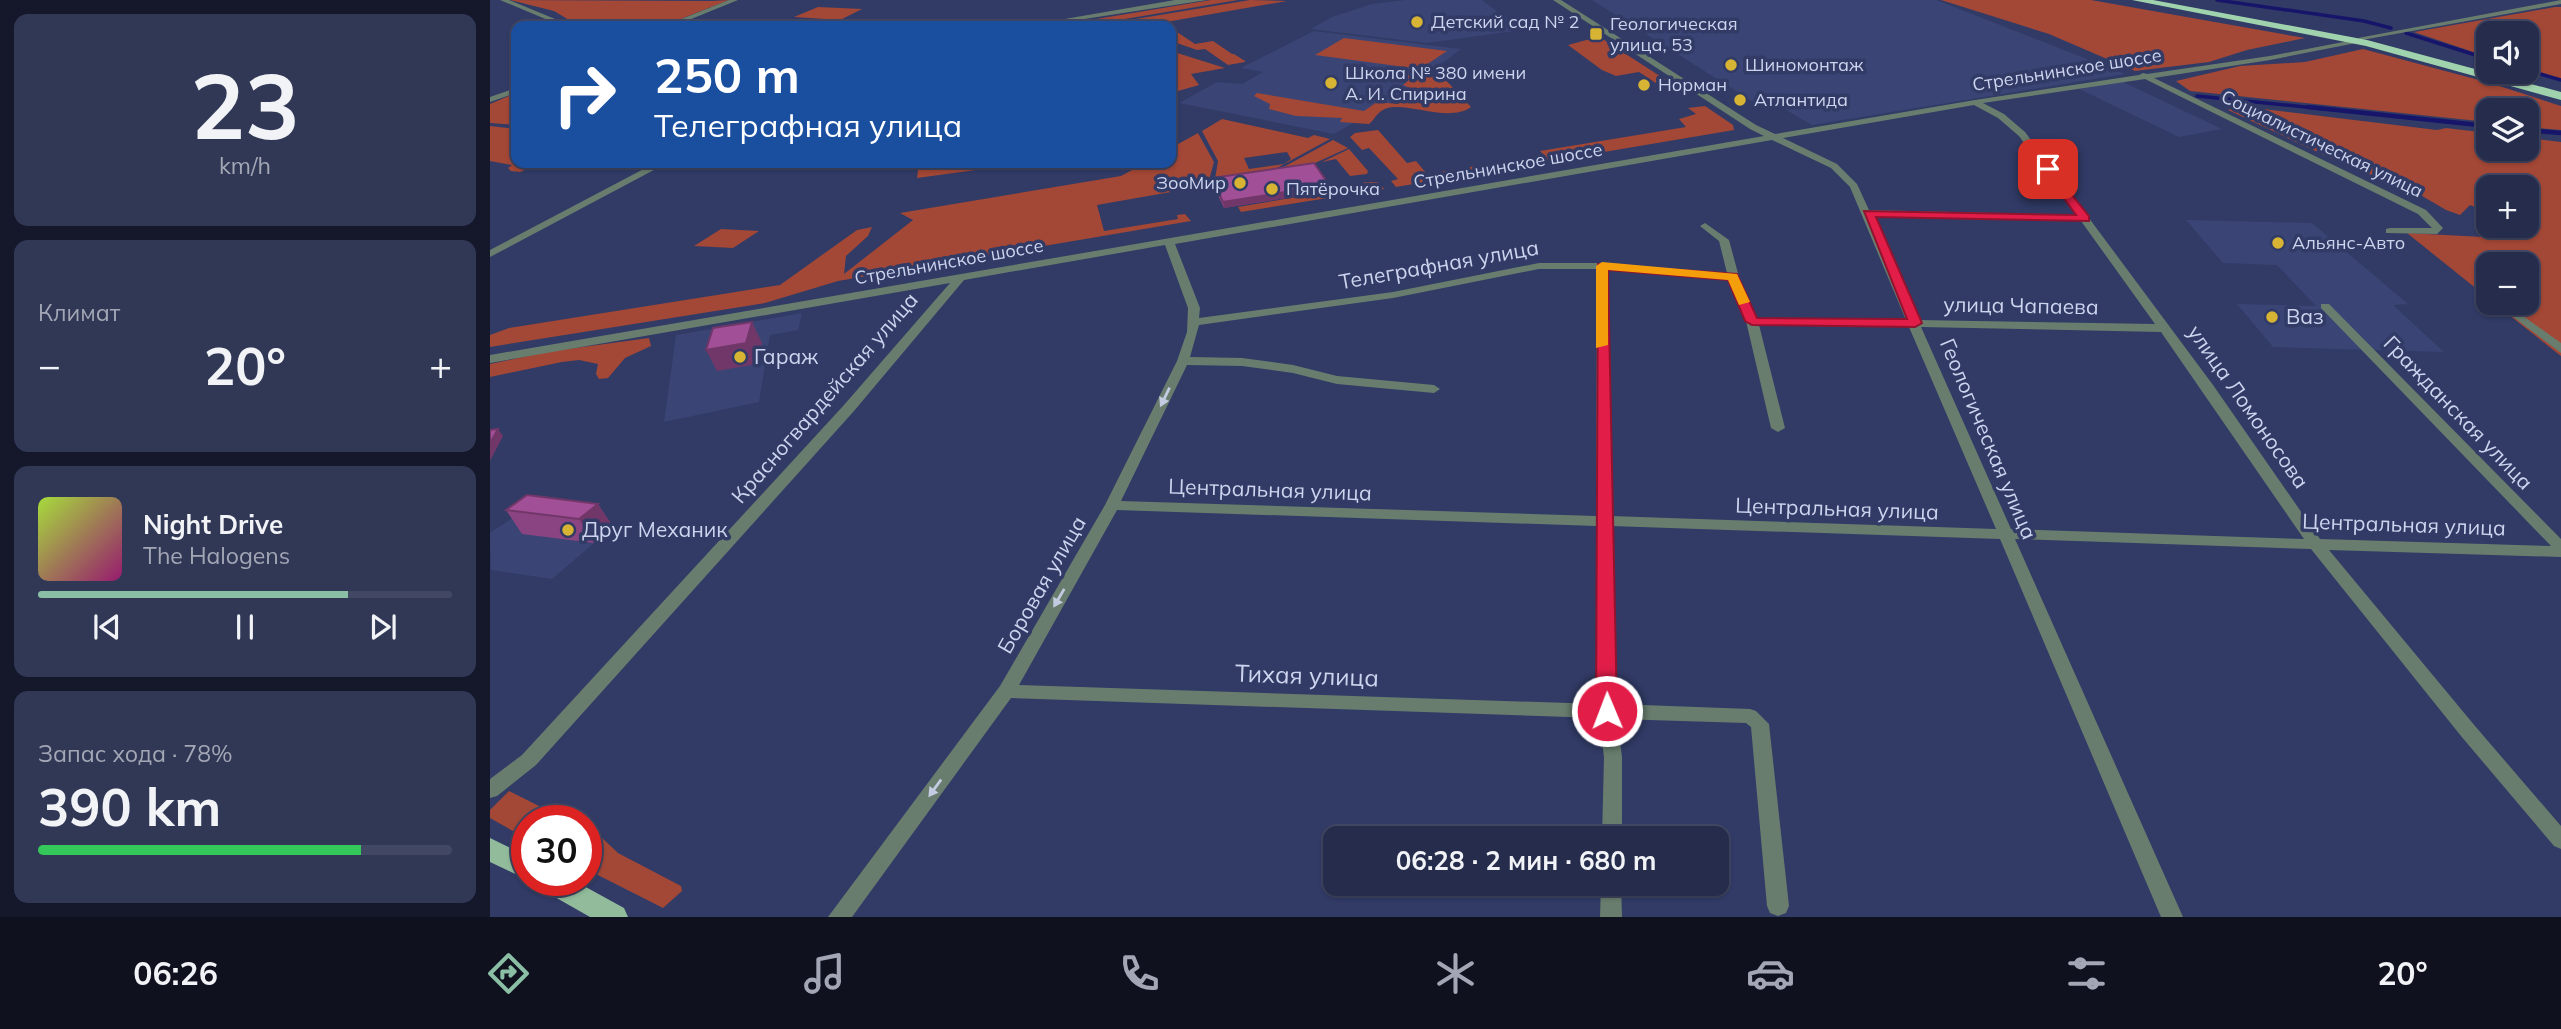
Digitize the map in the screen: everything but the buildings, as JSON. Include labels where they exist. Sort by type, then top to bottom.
[{"type":"highway","points":[[2137,0],[2339,37]]},
{"type":"highway","points":[[2163,0],[2359,39],[2476,66]]},
{"type":"highway","name":"Стрельнинское шоссе","points":[[2339,37],[2359,39]]},
{"type":"highway","points":[[2359,39],[2561,96]]},
{"type":"highway","points":[[2539,84],[2561,90]]},
{"type":"main road","points":[[490,849],[511,860]]},
{"type":"main road","points":[[577,896],[614,917]]},
{"type":"street","points":[[503,0],[556,21]]},
{"type":"street","points":[[681,21],[735,0]]},
{"type":"street","points":[[691,21],[744,0]]},
{"type":"street","points":[[1059,21],[1187,0]]},
{"type":"street","points":[[1076,21],[1204,0]]},
{"type":"street","name":"Геологическая улица","points":[[1556,0],[1753,127],[1842,172],[1854,186],[2172,917]]},
{"type":"street","name":"Стрельнинское шоссе","points":[[490,359],[1975,102],[2243,61],[2561,3]]},
{"type":"street","name":"Стрельнинское шоссе","points":[[2243,61],[2259,53],[2339,37]]},
{"type":"street","name":"Социалистическая улица","points":[[2143,75],[2422,212],[2438,228],[2433,232],[2390,231]]},
{"type":"street","points":[[490,98],[511,90]]},
{"type":"street","name":"улица Ломоносова","points":[[1975,102],[2001,116],[2022,134],[2164,328],[2315,543],[2468,732],[2561,840]]},
{"type":"street","points":[[490,254],[653,168]]},
{"type":"street","points":[[1868,213],[2085,218]]},
{"type":"street","points":[[1705,226],[1724,240],[1733,277],[1752,321],[1778,428]]},
{"type":"street","name":"Боровая улица","points":[[839,917],[1006,691],[1112,505],[1183,361],[1195,322],[1190,295],[1169,241]]},
{"type":"street","name":"Телеграфная улица","points":[[1195,322],[1393,295],[1539,266],[1602,266],[1733,277]]},
{"type":"street","points":[[1602,266],[1603,522],[1607,711],[1613,757],[1612,826]]},
{"type":"street","name":"Красногвардейская улица","points":[[490,790],[529,760],[849,408],[961,277]]},
{"type":"street","name":"Гражданская улица","points":[[2325,306],[2561,550]]},
{"type":"street","points":[[2517,315],[2561,349]]},
{"type":"street","name":"улица Чапаева","points":[[1752,321],[2164,328]]},
{"type":"street","points":[[1183,361],[1242,362],[1293,369],[1337,380],[1434,389]]},
{"type":"street","name":"Центральная улица","points":[[1112,505],[2006,536],[2561,550]]},
{"type":"street","name":"Тихая улица","points":[[1006,691],[1750,716],[1760,724],[1778,906]]},
{"type":"street","points":[[1611,896],[1611,917]]},
{"type":"shaded area","points":[[510,0],[729,0],[676,21],[571,21],[554,11]]},
{"type":"shaded area","points":[[1211,0],[1238,0],[1113,21],[1084,21]]},
{"type":"shaded area","points":[[1250,0],[1287,1],[1172,21],[1124,21]]},
{"type":"shaded area","name":"Детский сад № 2","points":[[1405,0],[1482,0],[1518,27],[1514,31],[1427,43],[1311,29],[1332,17],[1372,4]]},
{"type":"shaded area","points":[[1592,0],[1936,0],[2125,74],[1812,125],[1769,100],[1755,103]]},
{"type":"shaded area","points":[[1941,0],[2091,0],[2305,38],[2247,50],[2209,62],[2135,71],[2049,34]]},
{"type":"shaded area","points":[[818,7],[862,9],[840,20],[794,17]]},
{"type":"shaded area","points":[[2561,7],[2561,79],[2539,73],[2539,21],[2476,21]]},
{"type":"shaded area","points":[[2476,21],[2476,53],[2414,32]]},
{"type":"shaded area","points":[[1176,31],[1195,44],[1213,41],[1245,62],[1228,65],[1205,49],[1197,50],[1176,43]]},
{"type":"shaded area","name":"Школа № 380 имени А. И. Спирина","points":[[1314,31],[1461,49],[1364,123],[1355,122],[1334,134],[1179,103],[1217,82],[1242,84],[1263,72],[1241,68]]},
{"type":"shaded area","points":[[1344,38],[1447,51],[1420,69],[1315,55]]},
{"type":"shaded area","points":[[1601,38],[1680,89],[1668,91],[1639,72],[1616,76],[1602,70],[1568,45]]},
{"type":"shaded area","points":[[2363,49],[2476,79],[2476,84],[2493,84],[2536,98],[2476,98],[2476,121],[2190,91],[2176,81],[2240,66],[2305,62]]},
{"type":"shaded area","points":[[1176,53],[1225,68],[1191,74],[1199,85],[1176,92]]},
{"type":"shaded area","points":[[1385,72],[1415,76],[1441,75],[1471,107],[1461,112],[1449,113],[1388,108],[1369,124],[1340,122],[1342,118],[1296,116],[1269,109],[1270,104],[1254,96],[1257,93],[1364,111],[1377,102],[1398,104],[1411,95],[1410,88],[1403,85],[1410,79]]},
{"type":"shaded area","points":[[2121,81],[2222,129],[2179,137],[2079,89]]},
{"type":"shaded area","points":[[511,95],[511,125],[490,123],[490,104]]},
{"type":"shaded area","points":[[2539,99],[2561,106],[2561,130],[2539,128]]},
{"type":"shaded area","points":[[1705,106],[1733,125],[1734,130],[1396,187],[1391,181],[1398,179],[1369,148],[1362,150],[1350,137],[1355,133],[1378,130],[1407,163],[1416,161],[1427,174],[1544,155],[1540,151],[1686,127],[1679,119],[1696,114],[1688,108]]},
{"type":"shaded area","points":[[2238,106],[2437,130],[2446,128],[2476,132],[2476,161],[2539,161],[2539,139],[2561,142],[2561,356],[2509,315],[2539,315],[2539,252],[2476,252],[2476,288],[2407,233],[2476,238],[2539,238],[2539,175],[2476,175],[2476,207],[2470,205],[2460,215],[2412,190],[2352,168],[2228,110]]},
{"type":"shaded area","points":[[1222,119],[1308,138],[1314,135],[1330,139],[1275,169],[1215,179],[1218,161],[1202,131]],"holes":[[[1287,152],[1291,159],[1284,164],[1249,169],[1244,158]]]},
{"type":"shaded area","points":[[490,126],[511,128],[511,165],[490,161]]},
{"type":"shaded area","points":[[1198,133],[1214,162],[1209,180],[1188,189],[1097,205],[1104,231],[1178,219],[1177,215],[1185,214],[1191,221],[838,281],[765,303],[490,347],[490,335],[509,328],[780,285],[857,230],[872,227],[868,236],[846,256],[844,274],[913,220],[900,213],[1121,176],[1136,168],[1176,168],[1176,145]]},
{"type":"shaded area","points":[[1333,140],[1348,148],[1315,163],[1280,169]]},
{"type":"shaded area","points":[[1349,149],[1368,171],[1367,174],[1350,176],[1336,159],[1322,162]]},
{"type":"shaded area","points":[[511,166],[511,168],[529,168],[520,172],[508,168]]},
{"type":"shaded area","points":[[918,168],[983,168],[983,169],[917,178]]},
{"type":"shaded area","points":[[1365,182],[1378,182],[1384,189],[1241,212],[1238,207],[1357,187]]},
{"type":"shaded area","points":[[2186,220],[2312,223],[2408,304],[2393,305],[2444,352],[2273,347],[2237,304],[2316,306],[2277,265],[2223,263]]},
{"type":"shaded area","points":[[721,229],[759,231],[733,248],[694,246]]},
{"type":"shaded area","points":[[802,313],[798,330],[770,335],[759,402],[664,422],[676,335]]},
{"type":"shaded area","points":[[649,338],[651,346],[625,358],[608,378],[599,379],[596,374],[598,364],[579,360],[490,377],[490,364],[546,352]]},
{"type":"shaded area","points":[[514,517],[613,527],[552,579],[491,570],[490,533]]},
{"type":"shaded area","points":[[509,791],[537,805],[511,805],[511,830],[490,818],[490,810]]},
{"type":"shaded area","points":[[602,838],[618,853],[681,886],[682,891],[663,908],[602,877]]},
{"type":"waterway","points":[[2217,0],[2364,21],[2391,28]]},
{"type":"waterway","points":[[2406,33],[2476,55]]},
{"type":"waterway","points":[[2539,74],[2561,80]]},
{"type":"waterway","points":[[2197,96],[2325,109]]},
{"type":"waterway","points":[[2308,107],[2476,125]]},
{"type":"waterway","points":[[2539,131],[2561,133]]},
{"type":"slow traffic","points":[[1601,345],[1602,266],[1733,277],[1744,302]]},
{"type":"place","name":"Детский сад № 2","points":[[1417,22]]},
{"type":"place","name":"Геологическая улица, 53","points":[[1596,34]]},
{"type":"place","name":"Шиномонтаж","points":[[1731,65]]},
{"type":"place","name":"Школа № 380 имени А. И. Спирина","points":[[1331,83]]},
{"type":"place","name":"Норман","points":[[1644,85]]},
{"type":"place","name":"Атлантида","points":[[1740,100]]},
{"type":"place","name":"ЗооМир","points":[[1240,183]]},
{"type":"place","name":"Пятёрочка","points":[[1272,189]]},
{"type":"place","name":"Альянс-Авто","points":[[2278,243]]},
{"type":"place","name":"Ваз","points":[[2272,317]]},
{"type":"place","name":"Гараж","points":[[740,357]]},
{"type":"place","name":"Друг Механик","points":[[568,530]]},
{"type":"route","points":[[1607,711],[1600,288],[1602,266],[1733,277],[1752,321],[1915,323],[1868,213],[2085,218],[2048,169]]}]
